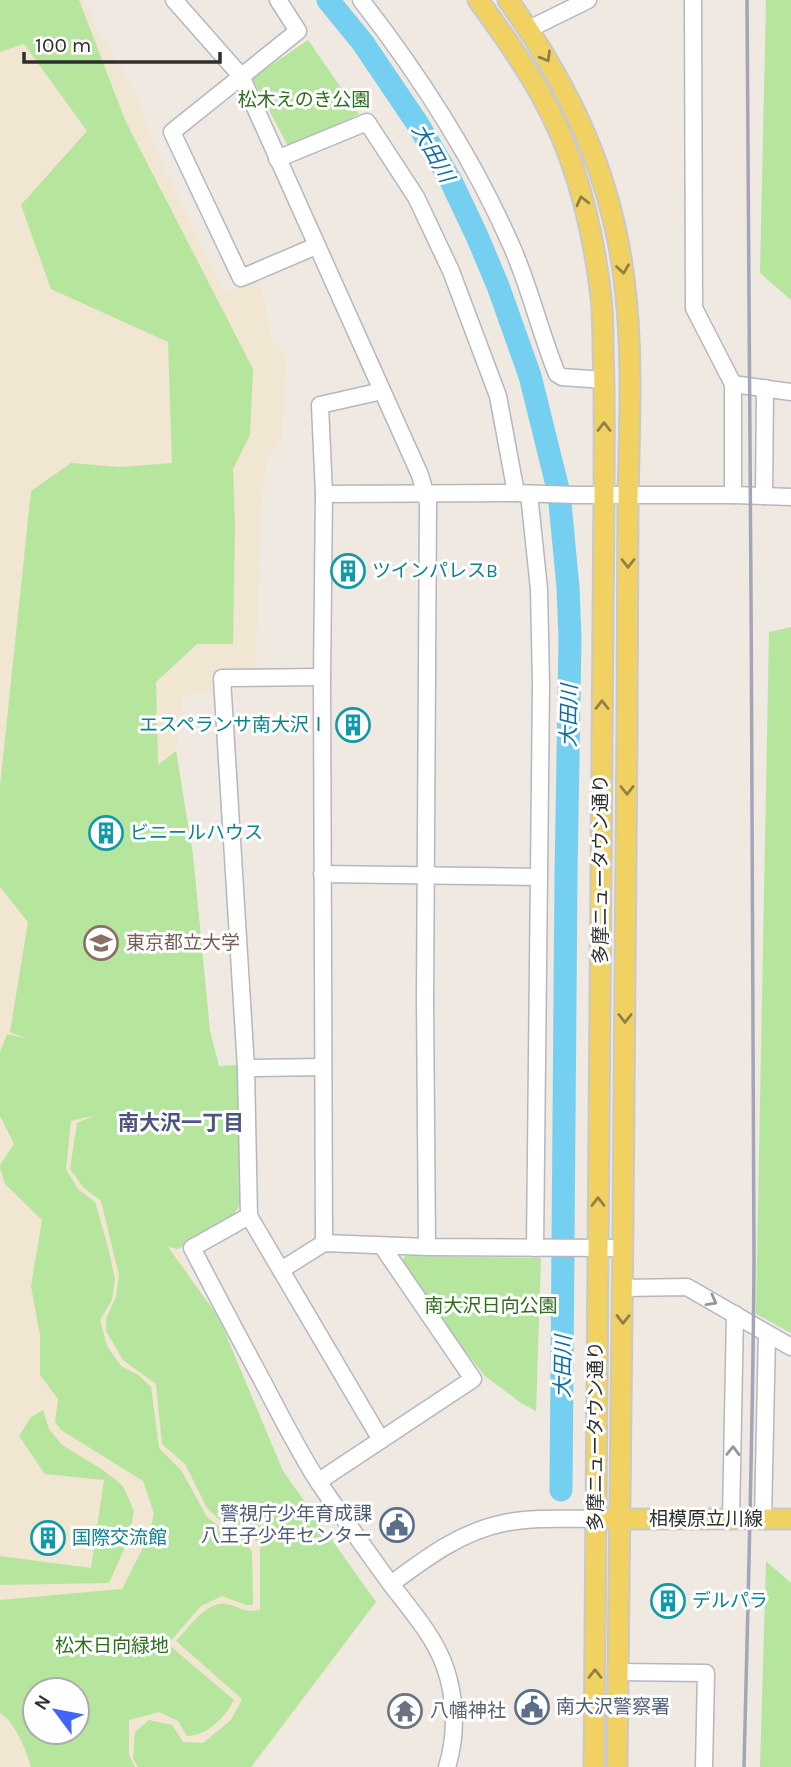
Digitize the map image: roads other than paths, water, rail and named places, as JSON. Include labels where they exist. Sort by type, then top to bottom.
[{"type":"main road","name":"多摩ニュータウン通り","points":[[478,0],[507,39],[541,94],[563,143],[590,232],[601,298],[604,495],[594,1767]]},
{"type":"main road","name":"多摩ニュータウン通り","points":[[509,0],[560,79],[596,160],[615,226],[631,349],[617,1767]]},
{"type":"main road","name":"相模原立川線","points":[[595,1519],[791,1519]]},
{"type":"street","points":[[174,0],[241,76],[426,493],[425,1014],[428,1247]]},
{"type":"street","points":[[278,0],[298,30],[172,132],[241,278],[316,246]]},
{"type":"street","points":[[361,0],[430,95],[469,159],[516,258],[556,374],[562,377],[604,380]]},
{"type":"street","points":[[529,29],[588,0]]},
{"type":"street","points":[[693,0],[694,308],[733,384],[733,495]]},
{"type":"street","points":[[277,159],[367,121],[416,197],[451,271],[498,396],[528,494],[540,616],[538,877],[541,1248]]},
{"type":"street","points":[[733,384],[791,392]]},
{"type":"street","points":[[764,496],[765,388]]},
{"type":"street","points":[[324,1242],[324,494],[320,405],[382,391]]},
{"type":"street","points":[[324,494],[791,496]]},
{"type":"street","points":[[322,677],[222,678],[246,1068],[249,1216],[381,1440]]},
{"type":"street","points":[[322,874],[538,877]]},
{"type":"street","points":[[246,1068],[323,1067]]},
{"type":"street","points":[[249,1216],[192,1248],[297,1447],[430,1637],[445,1668],[450,1688],[454,1719],[447,1767]]},
{"type":"street","points":[[281,1270],[324,1242],[428,1247],[622,1248]]},
{"type":"street","points":[[319,1481],[473,1379],[382,1246]]},
{"type":"street","points":[[623,1287],[687,1287],[791,1347]]},
{"type":"street","points":[[731,1519],[735,1314]]},
{"type":"street","points":[[763,1518],[767,1334]]},
{"type":"street","points":[[391,1584],[453,1541],[502,1523],[595,1519]]},
{"type":"street","points":[[618,1672],[706,1673],[704,1767]]},
{"type":"waterway","name":"大田川","points":[[328,0],[363,43],[419,126],[451,181],[477,236],[530,376],[559,493],[570,638],[561,1490]]},
{"type":"railway","points":[[744,1767],[754,1261],[747,0]]},
{"type":"place","name":"ツインパレスB","points":[[348,571]]},
{"type":"place","name":"エスペランサ南大沢Ⅰ","points":[[353,725]]},
{"type":"place","name":"ビニールハウス","points":[[106,833]]},
{"type":"place","name":"東京都立大学","points":[[101,943]]},
{"type":"place","name":"警視庁少年育成課 八王子少年センター","points":[[397,1525]]},
{"type":"place","name":"国際交流館","points":[[48,1538]]},
{"type":"place","name":"デルパラ","points":[[668,1601]]},
{"type":"place","name":"南大沢警察署","points":[[532,1707]]},
{"type":"place","name":"八幡神社","points":[[405,1711]]},
{"type":"district","name":"南大沢一丁目","points":[[181,1123]]},
{"type":"park label","name":"松木えのき公園","points":[[304,100]]},
{"type":"park label","name":"南大沢日向公園","points":[[491,1306]]},
{"type":"park label","name":"松木日向緑地","points":[[112,1646]]}]
